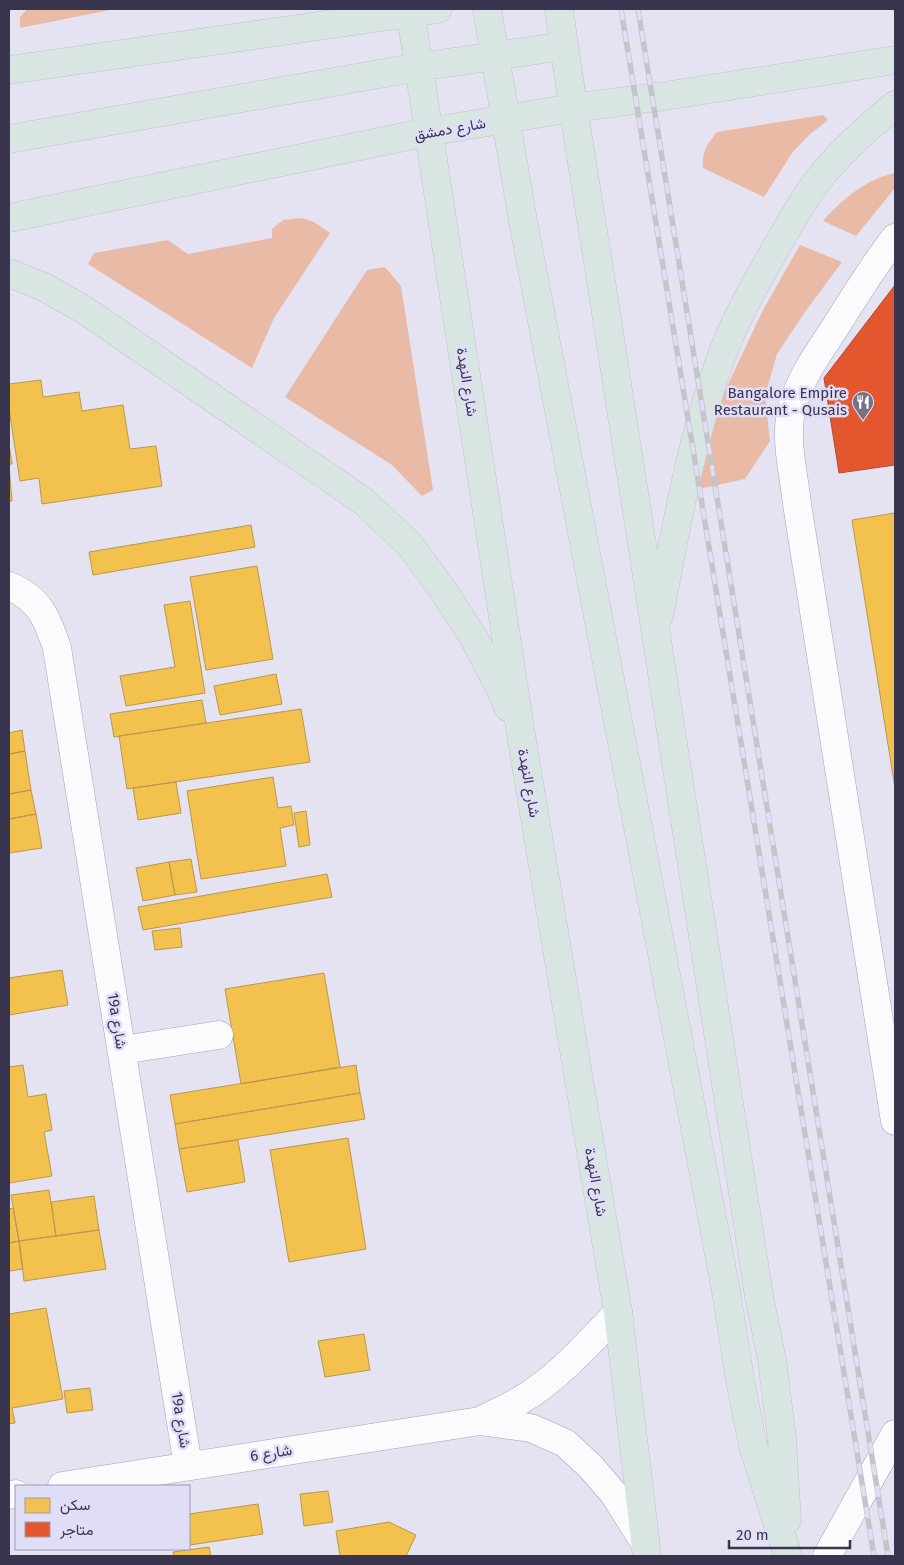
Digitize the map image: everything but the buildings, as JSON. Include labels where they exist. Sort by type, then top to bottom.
[{"type":"main road","points":[[9,70],[410,10],[438,9]]},
{"type":"main road","points":[[487,9],[528,250],[726,1291],[749,1427],[753,1446],[788,1556]]},
{"type":"main road","points":[[559,9],[572,108],[588,194],[655,638],[758,1286],[772,1360],[782,1439],[788,1556]]},
{"type":"main road","name":"شارع النهدة","points":[[410,10],[522,741],[618,1312],[646,1550]]},
{"type":"main road","points":[[9,139],[419,68],[564,46]]},
{"type":"main road","name":"شارع دمشق","points":[[9,218],[428,132],[572,108],[665,96],[895,60]]},
{"type":"main road","points":[[655,638],[683,488],[722,354],[741,311],[786,231],[819,179],[851,143],[895,105]]},
{"type":"main road","points":[[9,273],[42,286],[83,309],[363,501],[409,544],[443,590],[478,646],[500,688],[522,741]]},
{"type":"street","points":[[895,238],[875,263],[806,374],[795,396],[790,419],[790,443],[799,514],[895,1121]]},
{"type":"street","name":"19a شارع","points":[[13,587],[36,603],[48,621],[57,648],[188,1466]]},
{"type":"street","points":[[122,1050],[219,1035]]},
{"type":"street","name":"شارع 6","points":[[480,1421],[522,1400],[557,1374],[589,1344],[618,1312]]},
{"type":"street","name":"شارع 6","points":[[68,1485],[480,1421],[531,1428],[565,1443],[590,1466],[614,1494],[646,1550]]},
{"type":"street","points":[[827,1556],[895,1434]]},
{"type":"shaded area","points":[[27,9],[115,9],[20,28],[20,17]]},
{"type":"shaded area","points":[[823,115],[828,120],[809,135],[792,153],[764,197],[703,168],[706,148],[717,132]]},
{"type":"shaded area","points":[[895,173],[895,188],[856,236],[823,221],[838,205],[865,185]]},
{"type":"shaded area","points":[[302,218],[314,222],[330,233],[274,318],[252,368],[88,264],[94,253],[168,240],[188,254],[272,238],[272,229],[283,220]]},
{"type":"shaded area","points":[[800,245],[842,262],[777,354],[765,396],[770,441],[745,479],[694,490],[722,397],[763,310]]},
{"type":"shaded area","points":[[385,267],[401,286],[433,490],[422,496],[392,465],[285,397],[367,270]]},
{"type":"railway","points":[[621,9],[874,1556]]},
{"type":"railway","points":[[638,9],[888,1556]]},
{"type":"place","name":"Bangalore Empire Restaurant - Qusais","points":[[863,421]]}]
